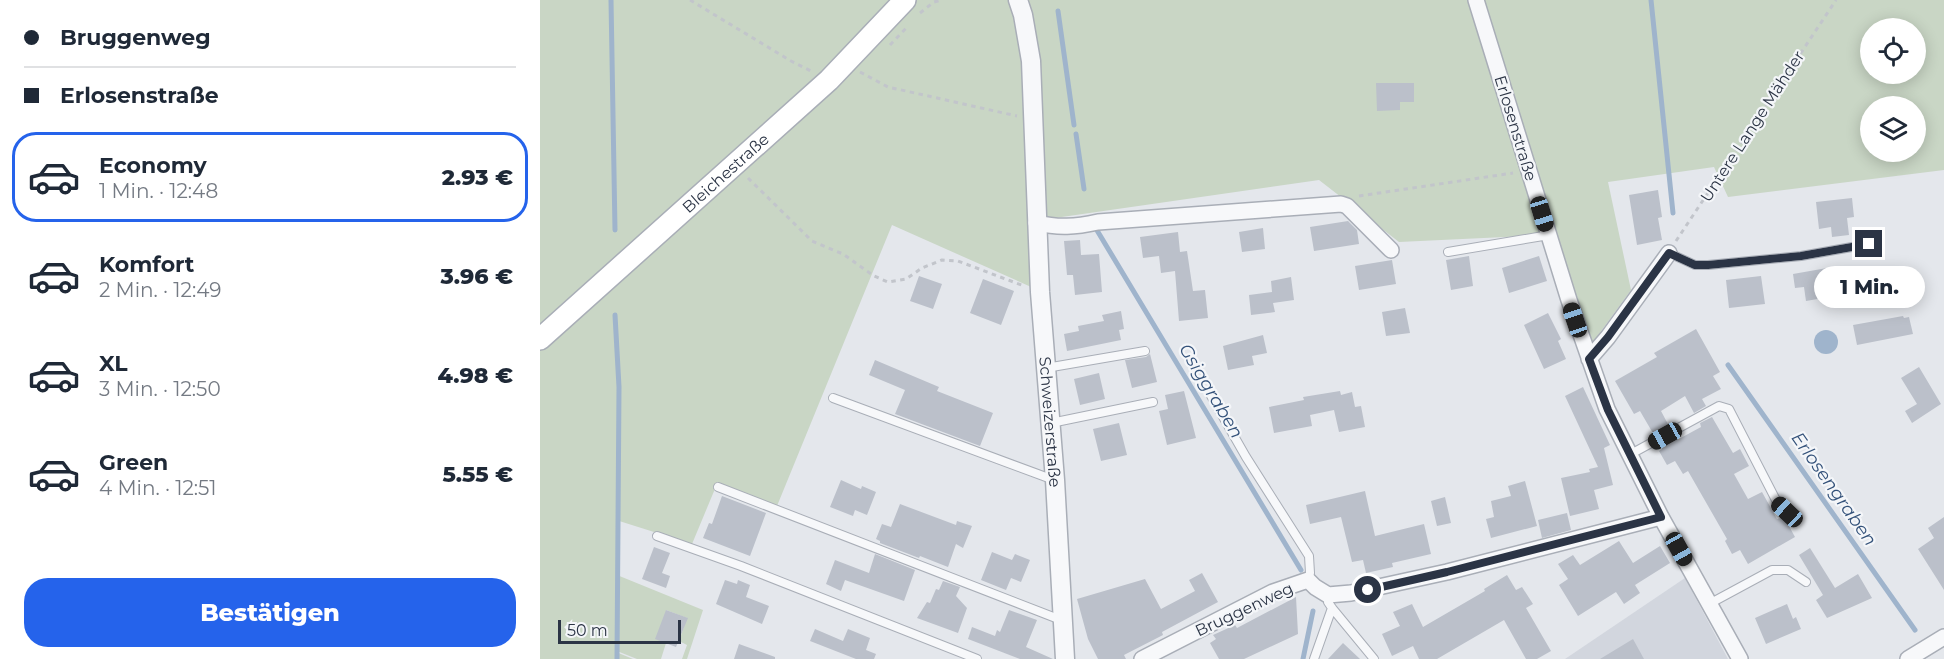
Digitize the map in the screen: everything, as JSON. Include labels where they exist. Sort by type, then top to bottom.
[{"type":"main road","name":"Bleichestraße","points":[[540,339],[829,80],[905,0]]},
{"type":"street","name":"Schweizerstraße","points":[[1004,0],[1026,35]]},
{"type":"street","name":"Schweizerstraße","points":[[1018,0],[1031,61],[1036,223],[1055,480],[1065,659]]},
{"type":"street","name":"Erlosenstraße","points":[[1476,0],[1549,235],[1608,410],[1661,517],[1740,659]]},
{"type":"street","points":[[1036,223],[1055,227],[1073,227],[1098,222],[1176,215],[1341,204],[1347,206],[1391,249]]},
{"type":"street","points":[[1589,359],[1608,337],[1669,253]]},
{"type":"street","points":[[1330,602],[1373,589],[1661,517]]},
{"type":"street","name":"Bruggenweg","points":[[1142,659],[1273,592],[1308,580],[1330,602]]},
{"type":"street","points":[[1908,659],[1944,637]]},
{"type":"lane","points":[[1448,252],[1549,235]]},
{"type":"lane","points":[[1669,253],[1695,265],[1708,265],[1801,256],[1869,244]]},
{"type":"lane","points":[[1046,368],[1145,351]]},
{"type":"lane","points":[[1210,394],[1308,556],[1310,573],[1308,580]]},
{"type":"lane","points":[[833,398],[1055,480]]},
{"type":"lane","points":[[1051,423],[1153,402]]},
{"type":"lane","points":[[1629,455],[1719,406],[1729,409],[1778,504],[1796,520]]},
{"type":"lane","points":[[718,487],[1064,621]]},
{"type":"lane","points":[[657,536],[741,566],[977,659]]},
{"type":"lane","points":[[1709,604],[1772,570],[1788,570],[1806,582]]},
{"type":"lane","points":[[1314,659],[1330,602]]},
{"type":"lane","points":[[1330,602],[1374,659]]},
{"type":"path","points":[[690,0],[791,61],[829,80]]},
{"type":"path","name":"Untere Lange Mähder","points":[[1669,253],[1836,0]]},
{"type":"path","points":[[846,62],[888,87],[1033,120]]},
{"type":"path","points":[[735,165],[812,241],[843,254],[874,276],[888,282],[906,279],[922,268],[942,260],[958,261],[1040,292]]},
{"type":"path","points":[[1347,206],[1349,197],[1529,171]]},
{"type":"shaded area","points":[[1685,578],[1728,659],[1565,659]]},
{"type":"green space","points":[[540,0],[1944,0],[1944,170],[1728,197],[1714,167],[1608,182],[1631,290],[1591,345],[1549,235],[1399,242],[1319,180],[1034,221],[1038,290],[892,225],[777,506],[717,484],[692,544],[616,520],[616,652],[633,659],[540,659]]},
{"type":"green space","points":[[617,575],[703,610],[687,659],[682,659],[687,645],[679,641],[687,618],[666,610],[666,643],[661,659],[637,659],[617,651]]},
{"type":"water","points":[[1826,330],[1835,333],[1838,342],[1835,351],[1826,354],[1817,351],[1814,342],[1817,333]]},
{"type":"building","points":[[1376,83],[1414,83],[1414,102],[1400,102],[1400,110],[1377,111]]},
{"type":"building","points":[[1658,190],[1662,217],[1658,218],[1662,240],[1637,245],[1629,195]]},
{"type":"building","points":[[1852,198],[1854,217],[1847,218],[1849,235],[1832,237],[1831,227],[1819,229],[1816,202]]},
{"type":"building","points":[[1348,221],[1357,230],[1359,244],[1314,251],[1310,227]]},
{"type":"building","points":[[1263,228],[1265,249],[1242,252],[1239,232]]},
{"type":"building","points":[[1178,232],[1180,252],[1187,251],[1193,291],[1205,290],[1208,318],[1179,321],[1175,271],[1161,273],[1159,256],[1143,258],[1140,237]]},
{"type":"building","points":[[1080,240],[1081,255],[1099,254],[1102,292],[1075,295],[1073,275],[1067,275],[1064,241]]},
{"type":"building","points":[[1469,256],[1473,286],[1451,290],[1446,260]]},
{"type":"building","points":[[1539,256],[1547,281],[1509,293],[1502,268]]},
{"type":"building","points":[[1392,260],[1396,284],[1359,290],[1355,266]]},
{"type":"building","points":[[1827,268],[1829,297],[1806,301],[1804,287],[1795,288],[1793,274]]},
{"type":"building","points":[[919,276],[942,284],[933,309],[910,301]]},
{"type":"building","points":[[1761,276],[1765,304],[1729,308],[1726,280]]},
{"type":"building","points":[[1291,277],[1294,300],[1273,303],[1275,312],[1251,315],[1249,295],[1272,292],[1271,281]]},
{"type":"building","points":[[983,279],[1014,291],[1001,325],[970,313]]},
{"type":"building","points":[[1405,308],[1410,333],[1386,336],[1382,312]]},
{"type":"building","points":[[1121,311],[1124,329],[1119,330],[1121,340],[1067,351],[1064,334],[1079,331],[1078,326],[1104,321],[1102,315]]},
{"type":"building","points":[[1548,313],[1561,339],[1558,341],[1566,359],[1544,369],[1524,325]]},
{"type":"building","points":[[1903,316],[1904,318],[1909,317],[1913,334],[1857,345],[1853,325]]},
{"type":"building","points":[[1696,329],[1720,372],[1713,376],[1721,389],[1702,399],[1706,406],[1694,413],[1685,396],[1661,411],[1669,426],[1654,435],[1640,411],[1634,414],[1615,381],[1657,357],[1654,353]]},
{"type":"building","points":[[1263,335],[1267,353],[1252,356],[1254,365],[1228,370],[1223,346]]},
{"type":"building","points":[[1150,354],[1157,382],[1132,388],[1125,360],[1146,357]]},
{"type":"building","points":[[875,360],[939,387],[937,391],[993,413],[980,446],[895,414],[905,390],[869,375]]},
{"type":"building","points":[[1919,367],[1941,404],[1912,423],[1905,411],[1917,404],[1901,378]]},
{"type":"building","points":[[1099,373],[1105,399],[1080,405],[1074,379]]},
{"type":"building","points":[[1583,387],[1610,445],[1604,448],[1613,485],[1594,490],[1599,509],[1570,516],[1561,478],[1590,472],[1589,469],[1598,467],[1565,396]]},
{"type":"building","points":[[1184,391],[1196,438],[1167,445],[1159,411],[1168,409],[1165,395]]},
{"type":"building","points":[[1340,391],[1341,395],[1352,392],[1355,407],[1361,406],[1365,427],[1339,432],[1334,410],[1310,415],[1312,426],[1274,433],[1269,407],[1304,400],[1303,397]]},
{"type":"building","points":[[1712,417],[1733,453],[1740,449],[1749,466],[1734,474],[1748,499],[1762,492],[1777,519],[1784,517],[1795,537],[1748,564],[1740,550],[1732,554],[1725,541],[1727,539],[1688,471],[1683,474],[1675,461],[1667,465],[1659,451],[1662,449],[1660,445],[1675,437],[1677,440],[1701,427],[1700,423]]},
{"type":"building","points":[[1119,423],[1127,455],[1101,461],[1093,429]]},
{"type":"building","points":[[841,480],[861,489],[862,486],[876,492],[867,515],[855,510],[853,516],[830,507]]},
{"type":"building","points":[[1525,481],[1537,526],[1491,538],[1486,519],[1494,517],[1491,501],[1511,496],[1508,486]]},
{"type":"building","points":[[1365,491],[1375,536],[1424,524],[1431,554],[1392,563],[1393,567],[1366,573],[1363,560],[1352,562],[1341,517],[1310,524],[1306,505]]},
{"type":"building","points":[[722,496],[766,513],[750,556],[703,538],[709,523],[712,524]]},
{"type":"building","points":[[1445,497],[1451,523],[1437,526],[1431,501]]},
{"type":"building","points":[[900,504],[956,525],[957,521],[972,526],[963,548],[956,544],[948,567],[880,543],[876,539],[882,524],[891,527]]},
{"type":"building","points":[[1567,513],[1571,530],[1542,538],[1538,520]]},
{"type":"building","points":[[1944,517],[1944,590],[1918,549],[1934,538],[1928,528]]},
{"type":"building","points":[[1619,541],[1633,563],[1660,546],[1670,563],[1635,585],[1640,593],[1624,604],[1616,592],[1578,616],[1559,585],[1568,579],[1558,564],[1573,555],[1580,565]]},
{"type":"building","points":[[654,547],[670,553],[662,573],[670,576],[666,588],[642,579]]},
{"type":"building","points":[[1810,548],[1835,588],[1858,574],[1872,598],[1827,618],[1816,600],[1823,595],[1799,555]]},
{"type":"building","points":[[992,552],[1012,560],[1015,554],[1030,560],[1021,582],[1011,578],[1006,590],[981,580]]},
{"type":"building","points":[[875,554],[915,570],[904,601],[845,580],[841,591],[826,584],[835,560],[869,573]]},
{"type":"building","points":[[1202,573],[1218,602],[1124,655],[1126,659],[1098,659],[1088,639],[1077,599],[1145,579],[1161,609],[1195,591],[1189,580]]},
{"type":"building","points":[[1507,575],[1516,590],[1522,587],[1533,604],[1526,608],[1551,651],[1537,659],[1526,659],[1504,620],[1437,659],[1419,659],[1413,646],[1392,656],[1382,634],[1400,626],[1393,612],[1412,604],[1423,627],[1485,591],[1484,589]]},
{"type":"building","points":[[725,580],[737,584],[738,580],[750,585],[746,597],[769,606],[762,624],[716,604]]},
{"type":"building","points":[[943,581],[960,587],[956,596],[967,608],[958,633],[917,618],[927,602],[930,603],[936,589],[939,590]]},
{"type":"building","points":[[1296,597],[1298,634],[1244,659],[1219,659],[1210,643],[1216,639],[1213,635],[1235,625],[1237,628]]},
{"type":"building","points":[[1787,604],[1793,619],[1796,617],[1801,629],[1766,644],[1755,618]]},
{"type":"building","points":[[666,610],[688,618],[676,647],[655,639]]},
{"type":"building","points":[[1009,610],[1037,620],[1026,647],[1053,659],[1020,659],[968,639],[972,627],[995,636],[997,630],[1000,632]]},
{"type":"building","points":[[815,629],[843,641],[848,629],[870,638],[866,650],[876,654],[874,659],[856,659],[810,641]]},
{"type":"building","points":[[1633,639],[1644,659],[1600,659]]},
{"type":"building","points":[[1343,643],[1360,659],[1328,659]]},
{"type":"building","points":[[739,644],[775,657],[775,659],[734,659]]},
{"type":"waterway","points":[[611,0],[615,230]]},
{"type":"waterway","name":"Erlosengraben","points":[[1651,0],[1673,213]]},
{"type":"waterway","name":"Gsiggraben","points":[[1058,11],[1074,125]]},
{"type":"waterway","name":"Gsiggraben","points":[[1076,134],[1084,189]]},
{"type":"waterway","name":"Gsiggraben","points":[[1095,227],[1301,570]]},
{"type":"waterway","points":[[615,315],[619,387],[617,659]]},
{"type":"waterway","name":"Erlosengraben","points":[[1728,365],[1915,630]]},
{"type":"waterway","name":"Gsiggraben","points":[[1303,659],[1313,611]]},
{"type":"route","points":[[1368,590],[1661,517],[1608,410],[1589,359],[1608,337],[1669,253],[1695,265],[1708,265],[1801,256],[1869,244]]}]
